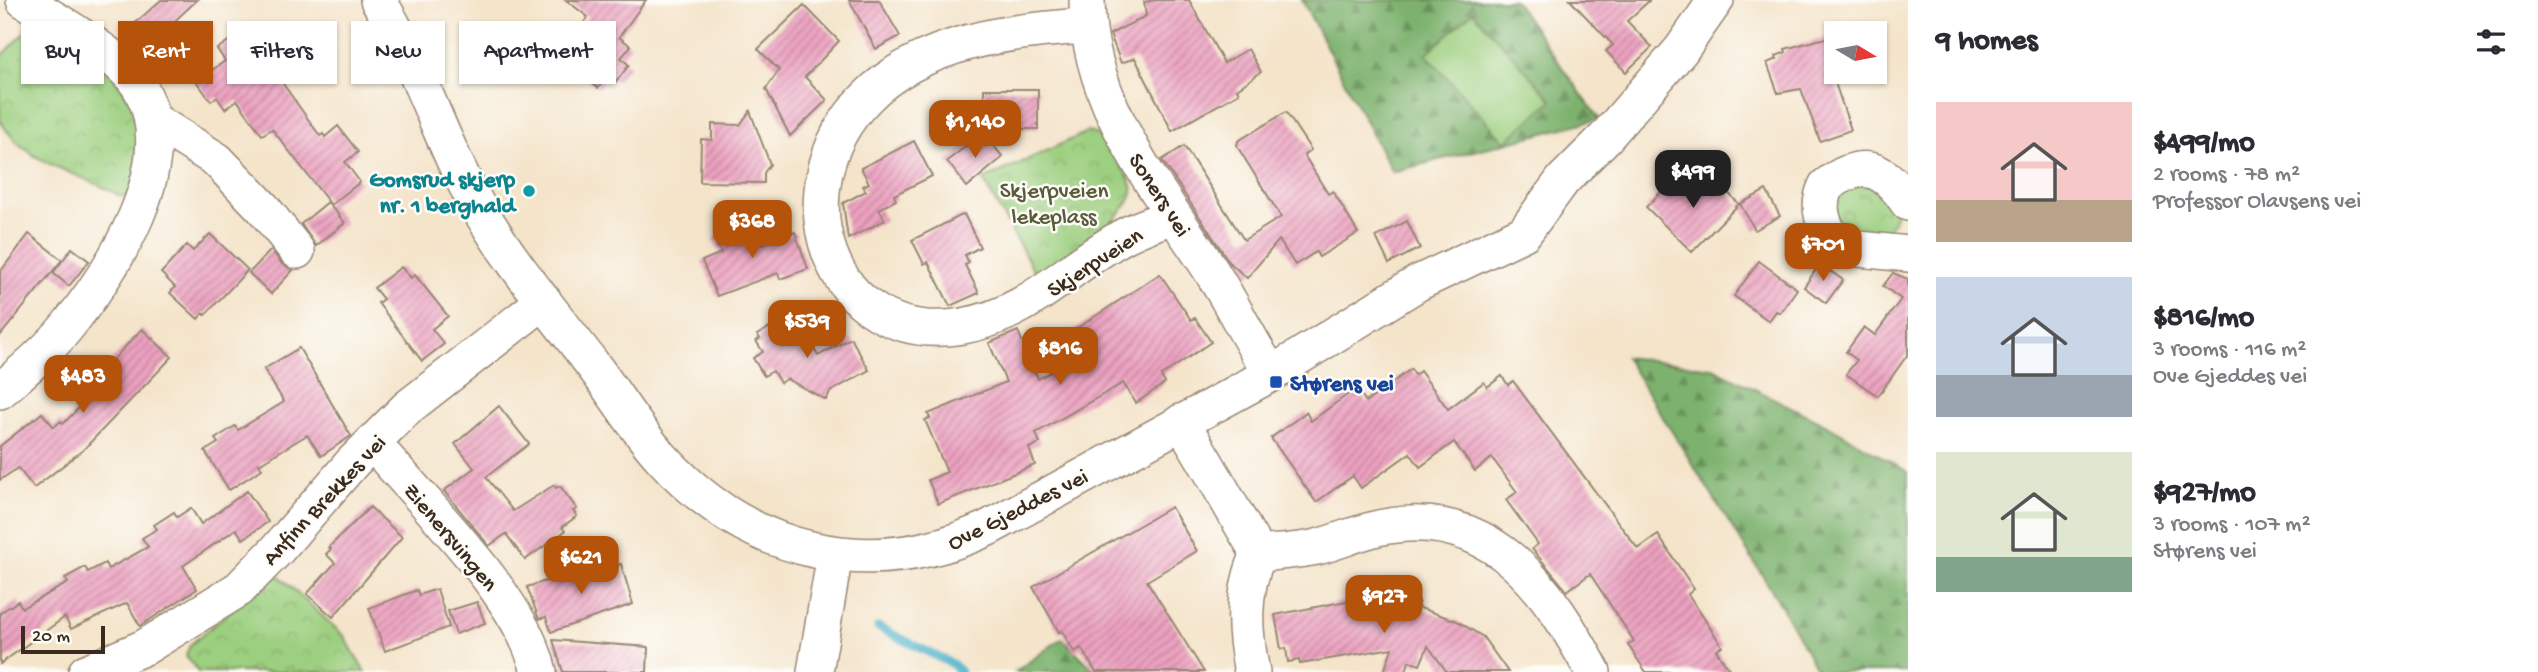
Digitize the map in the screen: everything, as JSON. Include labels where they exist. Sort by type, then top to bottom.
[{"type":"street","points":[[0,391],[65,329],[101,279],[131,229],[153,164],[153,120],[141,89],[117,64],[24,0]]},
{"type":"street","name":"Ove Gjeddes vei","points":[[378,0],[403,46],[477,206],[505,251],[661,457],[710,504],[764,535],[835,554],[916,553],[956,543],[1270,374],[1418,283],[1524,233],[1563,180],[1605,138],[1681,50],[1716,0]]},
{"type":"street","name":"Soners vei","points":[[1088,13],[1104,89],[1121,128],[1173,216],[1224,292],[1270,374]]},
{"type":"street","name":"Skjerpveien","points":[[1088,13],[967,44],[909,66],[864,99],[835,144],[825,166],[818,210],[826,249],[859,298],[880,313],[932,327],[962,326],[996,317],[1018,307],[1046,292],[1124,236],[1173,216]]},
{"type":"street","points":[[153,120],[217,160],[263,208],[297,251]]},
{"type":"street","points":[[1908,203],[1884,173],[1867,169],[1847,171],[1826,186],[1821,210],[1823,224],[1839,247],[1908,254]]},
{"type":"street","name":"Anfinn Brekkes vei","points":[[86,672],[145,647],[239,589],[285,541],[352,463],[424,393],[544,301]]},
{"type":"street","points":[[1181,422],[1220,483],[1233,512],[1259,554],[1248,588],[1244,627],[1252,672]]},
{"type":"street","name":"Zienersvingen","points":[[374,444],[499,591],[519,621],[539,672]]},
{"type":"street","points":[[1259,554],[1315,548],[1387,526],[1434,524],[1472,534],[1493,544],[1535,582],[1567,625],[1593,672]]},
{"type":"street","points":[[815,672],[835,554]]},
{"type":"green space","points":[[1302,0],[1514,0],[1599,119],[1392,172]]},
{"type":"green space","points":[[1473,12],[1552,100],[1505,142],[1426,54]]},
{"type":"green space","points":[[21,36],[21,84],[104,84],[104,70],[111,76],[133,105],[139,123],[139,148],[133,194],[121,197],[54,166],[23,148],[10,135],[0,120],[0,58]]},
{"type":"green space","name":"Skjerpveien lekeplass","points":[[1087,132],[1099,135],[1122,167],[1132,186],[1131,197],[1112,221],[1082,245],[1044,271],[1033,269],[983,180]]},
{"type":"green space","points":[[1860,177],[1896,210],[1894,221],[1880,239],[1847,240],[1830,204]]},
{"type":"green space","points":[[1625,357],[1713,368],[1829,426],[1908,472],[1908,672],[1818,672],[1776,597]]},
{"type":"green space","points":[[279,576],[344,636],[365,672],[198,672],[186,655],[190,645],[249,595]]},
{"type":"green space","points":[[1062,638],[1096,672],[1015,672]]},
{"type":"building","points":[[161,0],[197,0],[175,21],[138,21]]},
{"type":"building","points":[[566,0],[646,0],[619,37],[631,46],[621,58],[629,65],[616,82],[616,21],[585,21],[588,17]]},
{"type":"building","points":[[849,0],[879,0],[900,36],[876,49]]},
{"type":"building","points":[[1189,0],[1224,63],[1248,49],[1261,72],[1237,89],[1239,93],[1172,131],[1135,58],[1121,63],[1110,34],[1146,16],[1144,2]]},
{"type":"building","points":[[1570,0],[1650,0],[1627,21],[1652,47],[1626,72],[1606,51],[1613,45]]},
{"type":"building","points":[[804,5],[839,41],[805,77],[827,100],[790,136],[766,89],[779,70],[758,49]]},
{"type":"building","points":[[1824,38],[1824,84],[1835,84],[1851,130],[1820,141],[1801,89],[1778,93],[1767,63],[1786,52],[1785,49]]},
{"type":"building","points":[[227,42],[227,84],[283,84],[320,136],[323,134],[325,137],[338,126],[358,152],[345,162],[360,182],[331,205],[272,129],[262,135],[237,100],[225,109],[217,97],[211,101],[198,84],[213,84],[213,69],[225,61],[217,49]]},
{"type":"building","points":[[984,89],[1038,89],[1038,129],[984,129]]},
{"type":"building","points":[[750,111],[770,164],[764,173],[764,183],[700,182],[701,139],[712,140],[712,124],[740,125]]},
{"type":"building","points":[[1286,112],[1311,150],[1304,155],[1328,194],[1333,191],[1358,233],[1319,257],[1316,252],[1295,265],[1279,240],[1247,278],[1230,263],[1162,160],[1184,146],[1244,240],[1281,217],[1237,146],[1238,141]]},
{"type":"building","points":[[983,133],[1003,157],[967,187],[947,161]]},
{"type":"building","points":[[914,141],[932,176],[894,195],[896,200],[879,209],[885,220],[848,239],[843,203],[866,191],[863,186],[869,183],[861,168]]},
{"type":"building","points":[[1708,172],[1739,204],[1692,252],[1646,207],[1672,181],[1683,191]]},
{"type":"building","points":[[1766,190],[1780,216],[1755,230],[1740,204]]},
{"type":"building","points":[[328,202],[345,223],[316,246],[301,224]]},
{"type":"building","points":[[964,214],[980,247],[965,255],[969,263],[965,265],[979,293],[950,306],[928,262],[924,264],[912,240]]},
{"type":"building","points":[[1407,221],[1420,248],[1389,264],[1376,237]]},
{"type":"building","points":[[741,226],[748,242],[757,238],[760,245],[795,232],[808,269],[780,279],[778,273],[717,296],[702,261],[721,253],[714,238]]},
{"type":"building","points":[[29,234],[62,260],[0,336],[0,272]]},
{"type":"building","points":[[210,234],[248,270],[198,319],[170,293],[175,287],[161,273],[187,245],[193,251]]},
{"type":"building","points":[[72,248],[89,261],[69,286],[53,273]]},
{"type":"building","points":[[271,250],[282,264],[293,270],[271,294],[249,273]]},
{"type":"building","points":[[1759,261],[1797,289],[1780,313],[1776,311],[1769,321],[1734,296]]},
{"type":"building","points":[[1820,264],[1843,280],[1826,303],[1804,287]]},
{"type":"building","points":[[401,267],[411,278],[415,275],[448,316],[432,329],[444,344],[422,361],[378,303],[383,299],[374,288]]},
{"type":"building","points":[[1893,273],[1908,279],[1908,354],[1878,396],[1846,374],[1857,360],[1846,352],[1864,327],[1875,335],[1901,299],[1883,286]]},
{"type":"building","points":[[1160,274],[1191,320],[1195,318],[1211,342],[1161,376],[1165,383],[1136,403],[1123,383],[1036,433],[1040,443],[1029,448],[1035,465],[938,504],[928,480],[947,472],[925,420],[930,418],[928,414],[1006,382],[989,343],[1018,331],[1038,379],[1081,355],[1068,334]]},
{"type":"building","points":[[786,318],[795,334],[803,330],[818,356],[851,338],[869,370],[830,392],[826,400],[787,379],[780,383],[773,371],[764,376],[753,358],[763,352],[756,341],[760,339],[757,335]]},
{"type":"building","points":[[142,329],[172,357],[83,450],[34,488],[18,468],[0,480],[0,446],[42,413],[54,427],[61,421],[63,424],[114,372],[107,366]]},
{"type":"building","points":[[299,348],[351,436],[321,456],[307,435],[259,464],[262,469],[229,490],[205,451],[218,443],[215,439],[235,426],[238,430],[284,402],[264,369]]},
{"type":"building","points":[[1411,369],[1415,375],[1420,371],[1448,409],[1484,382],[1487,387],[1502,376],[1508,385],[1513,381],[1638,549],[1658,535],[1694,589],[1688,594],[1722,646],[1716,650],[1731,672],[1646,672],[1628,645],[1634,641],[1590,574],[1567,591],[1532,549],[1538,544],[1506,500],[1517,492],[1492,458],[1475,471],[1454,442],[1420,467],[1410,453],[1361,488],[1353,476],[1316,502],[1271,438],[1306,412],[1311,421],[1351,392],[1355,397],[1360,393],[1366,402]]},
{"type":"building","points":[[499,406],[529,444],[486,477],[513,511],[554,485],[556,488],[560,486],[577,509],[573,511],[577,516],[562,527],[565,531],[525,560],[506,534],[489,546],[444,491],[474,468],[455,444]]},
{"type":"building","points":[[247,491],[268,522],[243,539],[236,529],[183,566],[197,589],[140,626],[127,603],[71,629],[65,617],[0,664],[0,613],[18,601],[22,608],[68,583],[65,578],[85,567],[88,572],[105,563],[108,569],[148,547],[142,538],[157,529],[154,525],[174,512],[177,517],[191,508],[201,524]]},
{"type":"building","points":[[370,507],[402,537],[333,617],[307,594],[335,563],[326,554],[331,549],[329,547]]},
{"type":"building","points":[[1171,507],[1197,551],[1147,581],[1204,672],[1096,672],[1081,648],[1074,652],[1062,631],[1059,632],[1033,587]]},
{"type":"building","points":[[604,563],[606,568],[621,564],[633,604],[551,632],[546,617],[539,619],[527,587]]},
{"type":"building","points":[[437,589],[449,627],[385,651],[369,608],[417,590],[419,595]]},
{"type":"building","points":[[1397,594],[1419,601],[1417,607],[1457,621],[1483,637],[1508,672],[1447,672],[1428,646],[1420,665],[1409,661],[1406,672],[1384,672],[1392,648],[1300,664],[1299,660],[1288,662],[1286,648],[1281,649],[1275,615],[1362,598],[1385,600],[1386,597],[1395,600]]},
{"type":"building","points":[[477,602],[485,623],[456,634],[448,611]]},
{"type":"building","points":[[553,640],[648,647],[647,672],[563,672]]},
{"type":"waterway","points":[[878,627],[954,665],[960,672]]},
{"type":"place","name":"Gomsrud skjerp nr. 1 berghald","points":[[529,191]]},
{"type":"place","name":"Størens vei","points":[[1276,382]]}]
